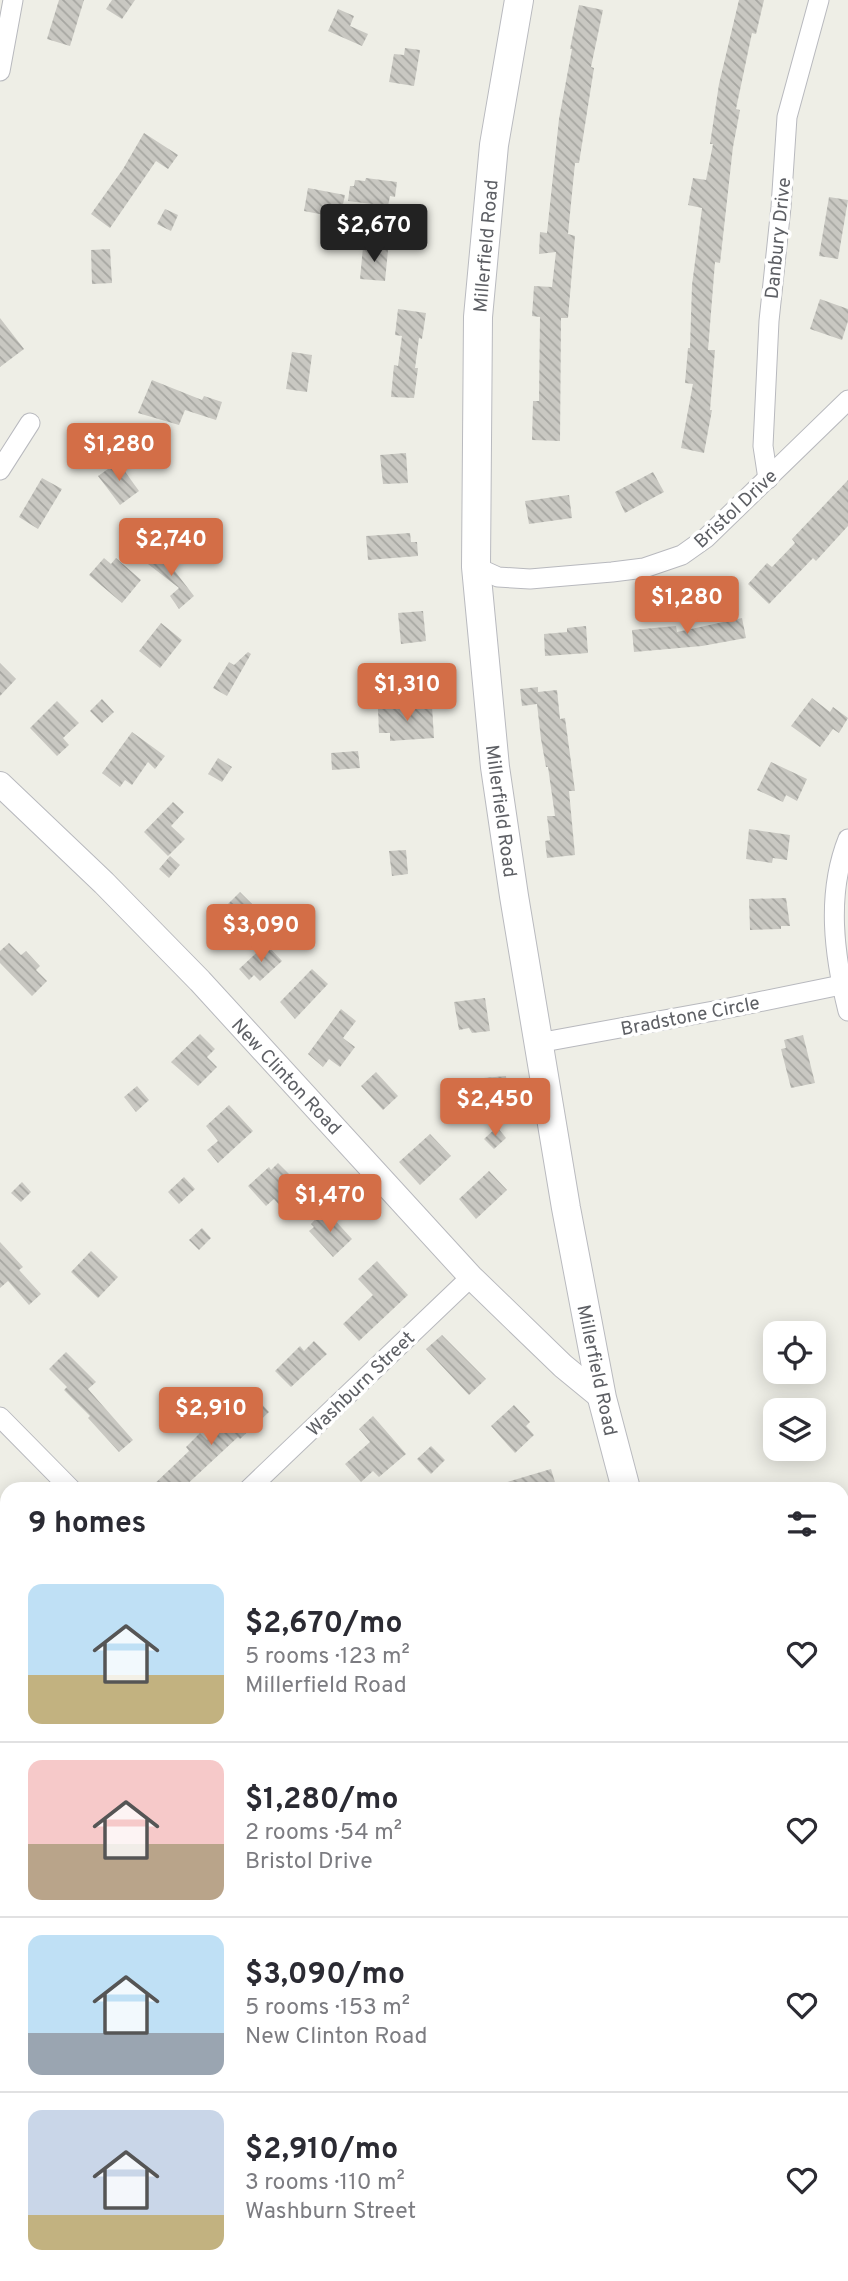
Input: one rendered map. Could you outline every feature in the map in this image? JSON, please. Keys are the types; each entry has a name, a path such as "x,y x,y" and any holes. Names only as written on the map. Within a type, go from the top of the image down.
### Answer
{"main road":[{"name":"Millerfield Road","path":"519,0 494,145 479,309 476,566 495,767 538,1042 602,1398 624,1482"}],"street":[{"path":"0,71 13,0"},
{"name":"Danbury Drive","path":"768,479 763,446 769,321 787,117 819,0"},
{"name":"Bristol Drive","path":"476,566 498,577 530,579 644,568 682,555 706,538 848,400"},
{"path":"0,470 30,423"},
{"name":"New Clinton Road","path":"0,784 104,883 200,981 471,1277 563,1366 602,1398"},
{"path":"848,839 836,890 835,922 836,957 848,1011"},
{"name":"Bradstone Circle","path":"538,1042 841,985"},
{"name":"Washburn Street","path":"256,1482 471,1277"},
{"path":"0,1417 64,1482"}],"building":[{"path":"59,0 84,0 70,46 47,39"},
{"path":"112,0 135,0 122,19 106,9"},
{"path":"739,0 764,0 756,34 752,33 736,109 740,110 733,147 720,263 715,262 708,350 715,350 712,410 704,453 681,448 693,384 685,383 690,348 692,285 702,208 688,205 693,178 706,180 713,144 710,144 719,84"},
{"path":"579,5 603,10 591,67 594,68 579,163 575,163 568,234 575,236 568,318 561,318 560,441 532,440 533,401 539,401 540,317 532,316 534,286 552,287 556,252 539,254 540,232 547,233 559,119"},
{"path":"338,9 354,16 350,26 368,34 362,46 328,31"},
{"path":"405,48 420,50 414,86 389,82 394,54 404,55"},
{"path":"144,133 178,155 168,169 156,161 110,228 91,214 123,169"},
{"path":"366,178 397,182 395,197 390,196 388,206 348,201 350,186 354,186 355,180 365,181"},
{"path":"308,188 345,195 340,218 304,211"},
{"path":"829,197 848,200 838,259 819,256"},
{"path":"165,209 178,215 171,231 157,224"},
{"path":"363,247 388,250 385,281 360,279"},
{"path":"110,249 112,283 92,284 91,250"},
{"path":"820,299 848,309 848,321 842,340 810,329"},
{"path":"398,309 426,313 422,339 419,338 414,398 391,397 394,365 398,366 402,336 395,335"},
{"path":"0,318 24,349 0,367"},
{"path":"292,352 312,355 307,392 286,389"},
{"path":"152,380 202,400 204,396 222,402 216,420 185,410 179,425 138,413"},
{"path":"406,453 408,483 383,484 380,455"},
{"path":"118,462 139,491 120,505 98,476"},
{"path":"653,472 664,492 625,513 615,492"},
{"path":"42,478 62,489 38,529 19,517"},
{"path":"848,480 848,526 816,561 813,558 769,604 748,584 767,563 772,567 795,543 792,539"},
{"path":"569,495 572,518 529,524 525,501"},
{"path":"410,533 411,542 417,542 418,556 368,560 366,536"},
{"path":"158,549 170,558 167,561 194,596 179,609 170,596 179,588 148,564"},
{"path":"104,558 111,564 116,558 141,580 122,603 89,575"},
{"path":"423,611 426,641 401,644 398,613"},
{"path":"742,618 746,638 702,646 634,652 632,630 676,626 677,632"},
{"path":"161,623 182,640 160,668 139,651"},
{"path":"586,626 588,653 545,656 544,634 567,632 567,628"},
{"path":"248,652 251,654 227,696 213,688 229,662 234,665"},
{"path":"0,663 16,679 0,696"},
{"path":"538,687 538,692 557,690 560,719 565,718 575,791 569,791 575,855 547,858 545,841 550,840 547,816 555,816 548,767 537,704 522,706 520,689"},
{"path":"812,698 830,712 833,707 848,718 839,733 833,729 820,747 791,726"},
{"path":"102,699 114,712 102,723 90,711"},
{"path":"57,701 79,723 63,738 69,745 57,756 30,728"},
{"path":"432,706 434,738 390,741 390,733 379,733 378,709"},
{"path":"132,732 165,756 155,769 148,762 132,785 125,780 120,787 102,773"},
{"path":"358,751 360,768 332,770 331,753"},
{"path":"218,758 232,767 222,782 208,774"},
{"path":"771,762 807,779 797,801 786,795 783,802 757,790"},
{"path":"173,802 184,812 171,826 185,839 168,856 144,832"},
{"path":"749,829 790,835 787,860 773,858 772,863 746,859"},
{"path":"406,850 408,874 392,876 389,851"},
{"path":"170,856 180,865 169,878 159,869"},
{"path":"240,892 256,908 225,940 214,929 218,925 213,919"},
{"path":"786,898 790,926 750,930 749,899"},
{"path":"9,943 21,955 26,951 40,966 36,970 47,981 32,996 0,963 0,951"},
{"path":"266,944 282,961 260,981 254,975 249,980 239,969"},
{"path":"312,969 328,984 295,1019 280,1002"},
{"path":"485,998 490,1031 472,1033 469,1028 459,1030 454,1002"},
{"path":"341,1009 356,1021 343,1038 355,1047 340,1067 329,1059 323,1067 308,1054"},
{"path":"200,1034 215,1049 207,1057 217,1067 198,1086 171,1062"},
{"path":"803,1035 815,1083 791,1088 781,1049 786,1048 784,1040"},
{"path":"376,1072 398,1096 383,1110 361,1086"},
{"path":"506,1076 508,1099 474,1103 472,1079"},
{"path":"137,1086 149,1100 136,1112 124,1097"},
{"path":"229,1105 253,1131 218,1163 207,1150 218,1141 206,1126"},
{"path":"497,1127 506,1138 494,1149 484,1139"},
{"path":"430,1134 451,1156 420,1185 399,1162"},
{"path":"278,1163 304,1189 282,1208 274,1199 266,1206 248,1186 269,1167 271,1170"},
{"path":"489,1171 507,1190 476,1219 459,1199"},
{"path":"184,1177 195,1189 179,1204 168,1192"},
{"path":"22,1182 31,1192 21,1202 11,1193"},
{"path":"321,1213 327,1219 331,1216 352,1239 333,1257 309,1231 314,1227 311,1224"},
{"path":"202,1228 211,1238 199,1250 189,1240"},
{"path":"0,1242 23,1267 19,1270 41,1294 29,1305 8,1281 0,1288"},
{"path":"91,1251 118,1277 98,1298 71,1272"},
{"path":"377,1261 408,1295 359,1341 343,1324 373,1295 358,1279"},
{"path":"442,1335 486,1379 469,1395 426,1349"},
{"path":"314,1341 327,1354 291,1387 275,1371 300,1346 304,1351"},
{"path":"66,1352 96,1382 88,1389 133,1440 119,1452 88,1418 90,1416 64,1390 67,1387 49,1369"},
{"path":"254,1396 269,1412 190,1482 156,1482 189,1451 186,1447 200,1433 207,1440"},
{"path":"514,1405 530,1422 526,1426 534,1435 515,1453 491,1426"},
{"path":"373,1416 406,1454 379,1477 373,1471 361,1482 345,1464 370,1442 359,1429"},
{"path":"431,1446 445,1460 431,1474 417,1459"},
{"path":"551,1469 555,1482 507,1482"}]}
